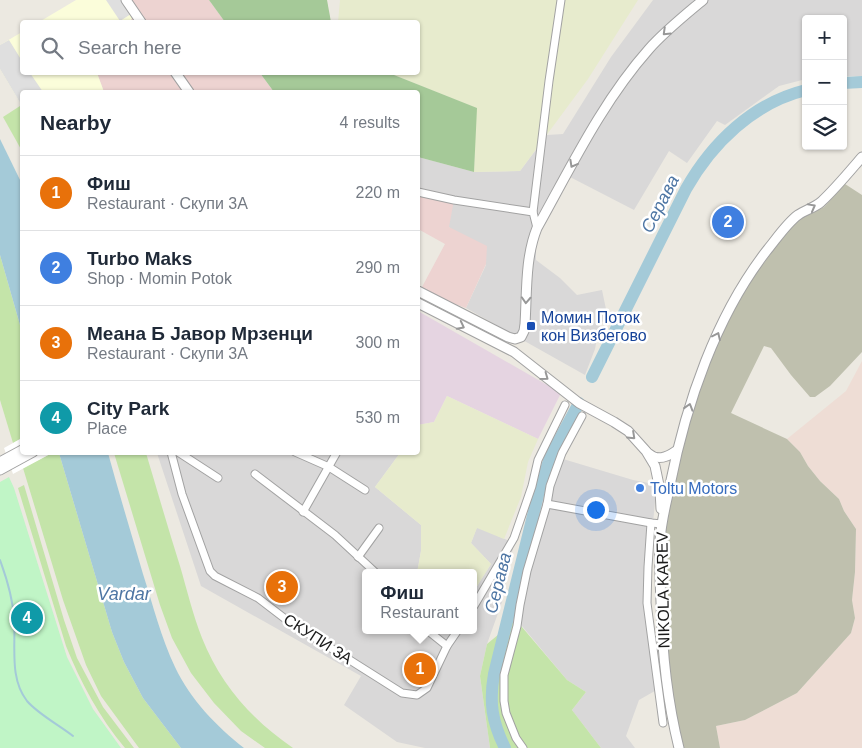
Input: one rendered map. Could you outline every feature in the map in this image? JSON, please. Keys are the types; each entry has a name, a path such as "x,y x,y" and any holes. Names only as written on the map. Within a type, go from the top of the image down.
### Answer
{"street":[{"path":"126,0 140,20"},
{"path":"537,228 533,212 561,0"},
{"path":"420,292 508,337 518,338 524,331 529,260 537,228 608,103 650,48 703,0"},
{"path":"177,75 188,90"},
{"name":"NIKOLA KAREV","path":"679,748 667,685 662,631 659,558 662,524 676,451 698,381 726,319 764,255 793,219 818,204 862,157"},
{"path":"420,192 454,200 533,212"},
{"path":"420,304 514,352 566,393 591,410 620,425 631,434 646,451 657,473 662,524 547,504"},
{"path":"477,601 514,538 532,486 538,460 566,405"},
{"path":"523,748 516,738 506,713 504,675 517,626 527,571 547,504 550,486 556,468 582,416"},
{"path":"646,451 657,458 667,456 676,451"},
{"path":"0,470 6,462 20,452"},
{"path":"6,462 25,455"},
{"name":"СКУПИ 3А","path":"172,455 182,494 210,571 215,576 258,598 288,621 402,694 417,695 428,688 447,646 455,634"},
{"path":"183,455 218,478"},
{"path":"302,455 329,467 366,490"},
{"path":"303,512 335,455"},
{"path":"255,474 335,535 372,569"},
{"path":"651,523 647,603 663,723"},
{"path":"358,557 379,528"},
{"path":"433,634 447,646"}],"shaded area":[{"path":"76,0 122,0 133,16 131,20 42,20"},
{"path":"106,0 121,0 131,14 119,20"},
{"path":"122,0 209,0 224,20 131,20 133,16"},
{"path":"209,0 327,0 331,20 224,20"},
{"path":"340,0 638,0 588,79 520,171 474,172 476,108 394,75 420,75 420,20 338,20"},
{"path":"653,0 862,0 862,76 847,76 847,15 802,15 802,80 779,86 725,125 717,121 687,163 669,151 634,210 570,177 536,243 536,260 560,278 577,295 602,290 607,314 599,328 595,349 585,375 466,308 486,265 420,194 420,158 474,172 520,171 547,135 563,134 611,57"},
{"path":"20,33 20,75 98,75 103,90 20,90 20,103 0,69 0,45"},
{"path":"9,40 20,58 20,75 31,75 42,90 20,90 20,103 0,69 0,45"},
{"path":"98,75 261,75 273,90 103,90"},
{"path":"261,75 394,75 477,108 474,172 420,158 420,90 273,90"},
{"path":"845,184 862,195 862,352 830,386 815,397 810,397 771,348 764,346 731,413 787,439 800,452 820,481 839,499 844,511 856,529 852,600 855,618 851,633 797,693 745,720 716,726 720,748 683,748 673,699 663,596 664,535 679,454 711,353 753,275 794,222 824,207"},
{"path":"420,192 454,200 449,227 487,246 486,264 466,308 449,302 422,287 445,244 420,230"},
{"path":"420,312 561,393 538,439 447,396 434,422 420,425"},
{"path":"862,361 862,748 720,748 716,726 745,720 797,693 851,633 855,618 852,600 856,529 844,511 839,499 820,481 800,452 787,439 846,391"},
{"path":"447,396 538,439 528,462 521,497 504,539 477,528 471,543 491,564 477,586 477,569 418,569 421,551 421,525 375,487 399,455 420,455 420,425 434,422"},
{"path":"158,455 399,455 375,487 421,525 421,551 418,569 362,569 362,634 477,634 477,586 491,564 471,543 477,527 514,543 502,602 487,644 480,676 490,748 425,748 397,742 344,705 361,676 201,586"},
{"path":"553,456 633,480 654,484 656,491 650,555 652,613 660,688 639,700 626,736 635,748 601,748 572,710 586,692 567,680 517,620 507,627 539,502"}],"green space":[{"path":"20,106 20,147 3,117"},
{"path":"0,255 20,325 20,439 13,443 0,400"},
{"path":"48,455 60,455 112,632 124,662 143,698 181,748 139,748 101,696 86,665 63,600 23,468"},
{"path":"115,455 147,455 196,620 209,655 239,700 264,726 293,748 265,748 241,731 214,703 191,673 172,638 160,605"},
{"path":"9,477 67,657 93,709 121,748 0,748 0,482"},
{"path":"24,485 77,658 103,707 134,748 125,748 99,712 84,686 66,646 18,488"},
{"path":"516,620 567,680 586,692 572,710 601,748 490,748 480,676 487,644"}],"water":[{"path":"0,139 20,180 20,325 0,255"},
{"name":"Vardar","path":"60,455 109,455 143,574 175,667 188,690 205,712 244,748 181,748 143,698 124,662 112,632"}],"pier":[{"path":"20,439 20,455 48,455 13,474 4,448"}],"waterway":[{"name":"Серава","path":"847,83 862,82"},
{"name":"Серава","path":"592,377 696,172 721,141 736,127 769,104 802,91"},
{"name":"Серава","path":"505,748 494,721 492,703 494,674 540,487 551,455 579,403"},
{"path":"0,560 12,604 16,672 21,692 37,710 73,736"}],"place":[{"name":"Turbo Maks","path":"728,222"},
{"name":"Момин Поток кон Визбегово","path":"531,326"},
{"name":"Toltu Motors","path":"640,488"},
{"name":"Меана Б Јавор Мрзенци","path":"282,587"},
{"name":"City Park","path":"27,618"},
{"name":"Фиш","path":"420,669"}]}
